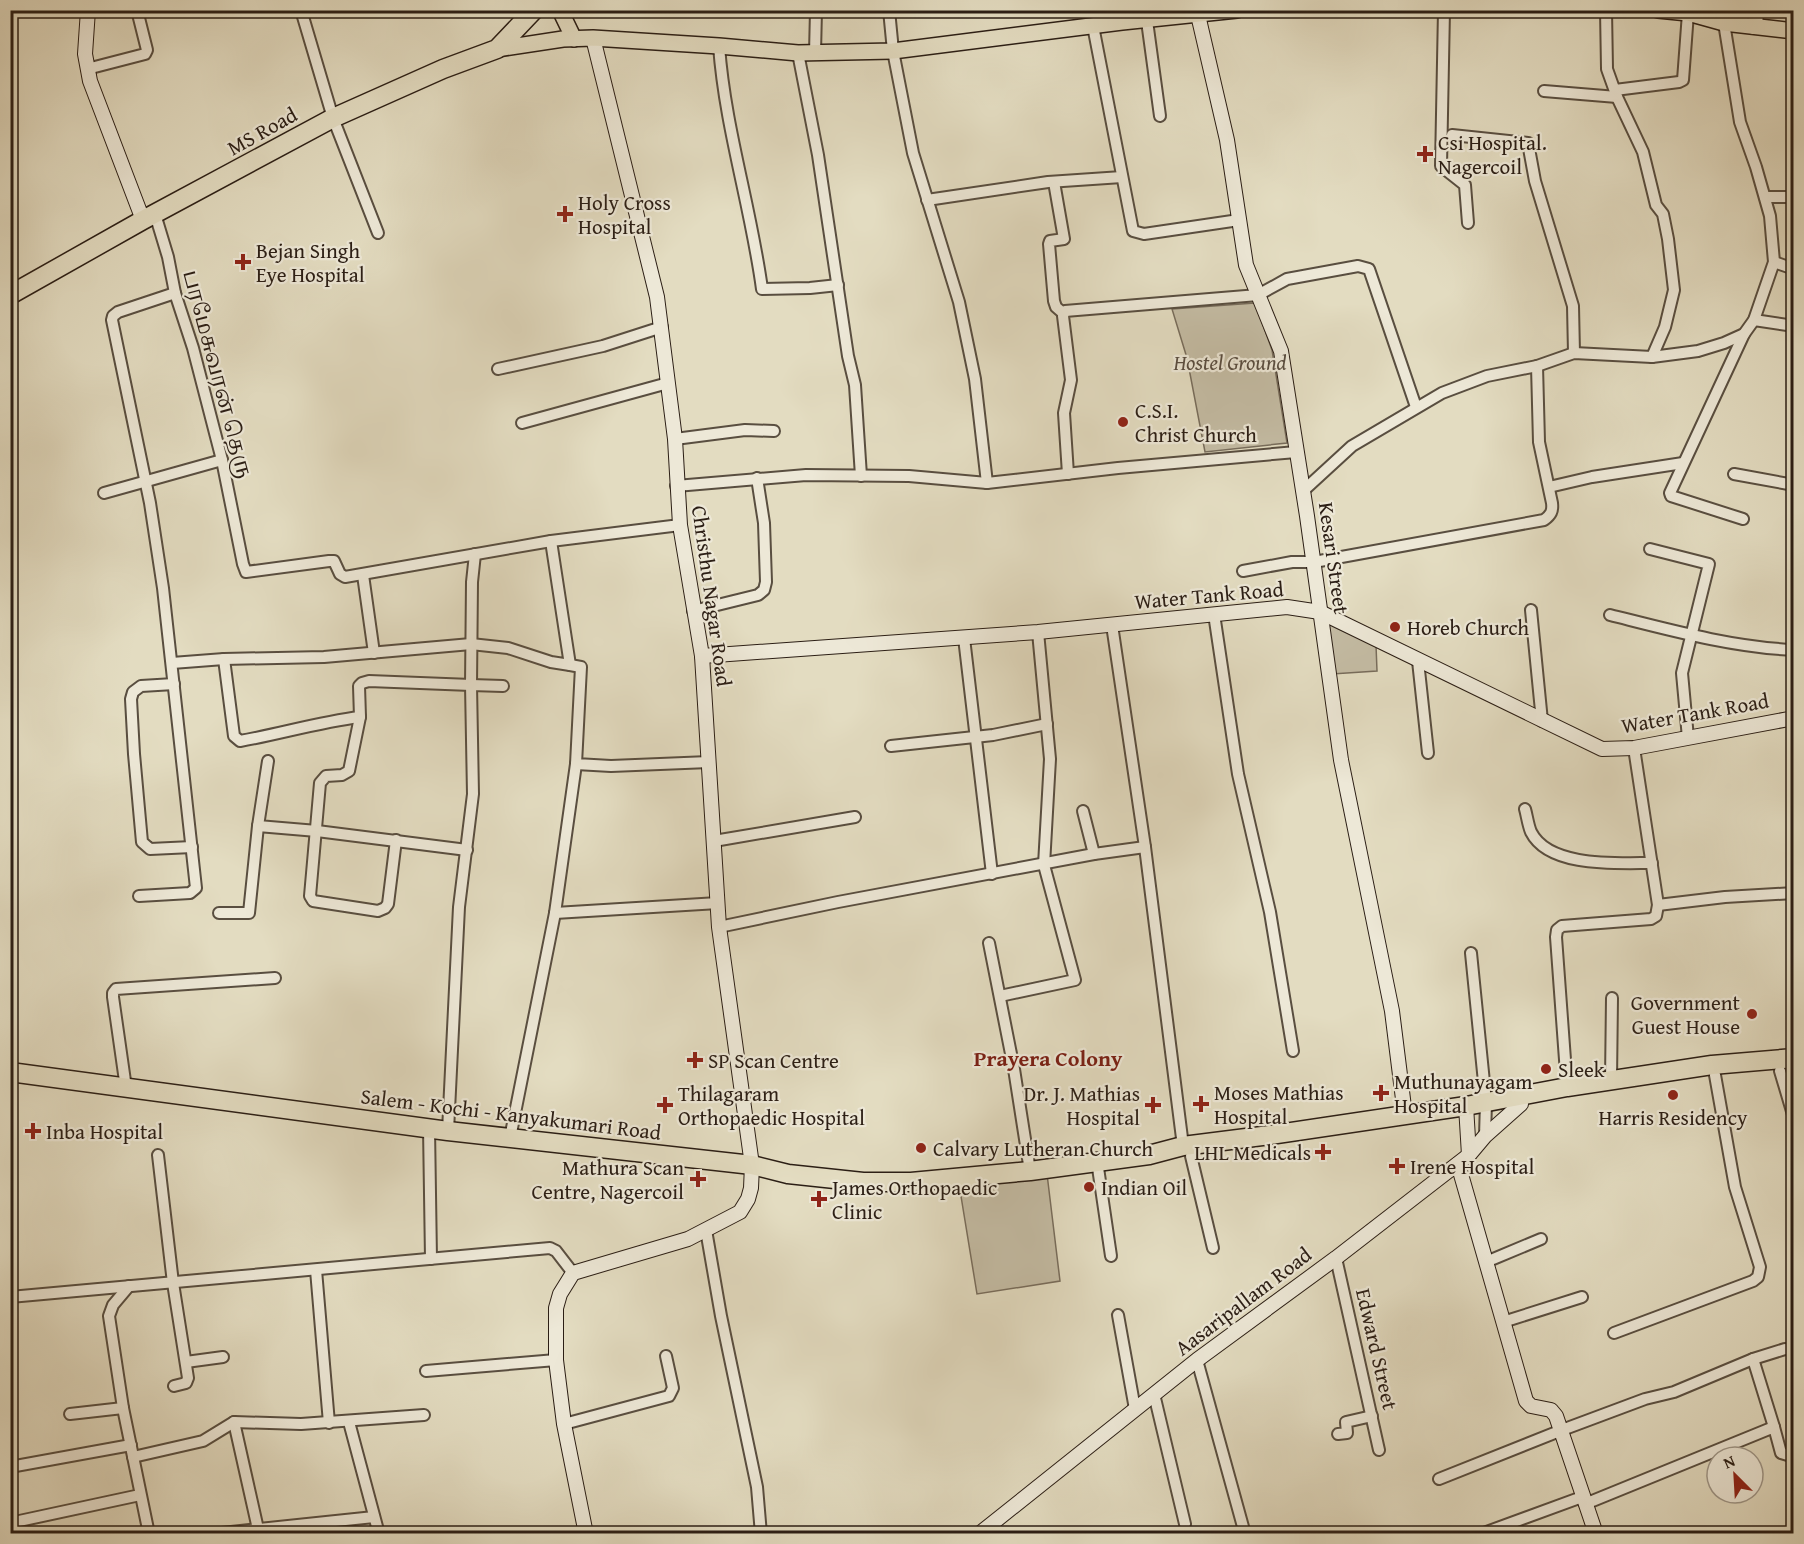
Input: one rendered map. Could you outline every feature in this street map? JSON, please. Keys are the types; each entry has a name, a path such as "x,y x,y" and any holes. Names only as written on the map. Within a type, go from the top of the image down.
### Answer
{"highway":[{"name":"MS Road","path":"10,295 333,118 443,69 497,49 534,10"},
{"name":"Salem - Kochi - Kanyakumari Road","path":"1187,1151 1237,1151 1520,1100 1715,1075 1794,1058"},
{"name":"Salem - Kochi - Kanyakumari Road","path":"1520,1100 1567,1087 1611,1080 1748,1067 1787,1070"},
{"name":"Salem - Kochi - Kanyakumari Road","path":"10,1072 448,1131 752,1166 788,1174 862,1182 911,1182 1030,1171 1187,1151 1405,1115 1466,1110"}],"main road":[{"path":"560,10 574,39"},
{"path":"497,49 593,38 798,53 893,51 1093,27 1121,16 1147,21 1237,10"},
{"path":"1658,10 1688,13 1724,23 1794,31"}],"street":[{"path":"87,10 87,69 106,127 149,217"},
{"path":"87,69 145,54 147,50 137,10"},
{"path":"302,10 333,118 378,233"},
{"path":"815,53 816,10"},
{"path":"889,10 893,51 913,153 959,302 975,379 987,483"},
{"path":"1444,10 1441,166 1465,185 1468,223"},
{"path":"1606,10 1607,69 1643,152 1656,205 1663,214 1668,239 1674,291 1665,327 1652,357"},
{"path":"1754,27 1757,10"},
{"path":"1544,91 1616,94 1683,80 1688,13"},
{"name":"Kesari Street","path":"1198,15 1227,140 1246,266 1281,351 1314,562 1341,760 1392,1011 1405,1115"},
{"path":"1147,21 1160,116"},
{"path":"1724,23 1740,122 1770,216 1774,262 1754,320 1744,334 1670,490 1671,496 1743,519"},
{"path":"1093,27 1131,226 1136,233 1144,234 1239,220"},
{"name":"Christhu Nagar Road","path":"573,1273 688,1239 740,1212 748,1199 751,1188 752,1166 719,927 702,656 680,525 675,439 662,327 657,297 593,38"},
{"path":"719,46 722,84 762,289 838,285"},
{"path":"798,53 818,155 848,356 855,386 861,476"},
{"path":"1452,135 1528,143 1535,181 1573,306 1574,353"},
{"path":"927,200 1054,182 1122,177"},
{"path":"1054,182 1064,237 1062,240 1050,241 1049,244 1054,301 1063,314 1071,380 1064,413 1068,474"},
{"path":"1765,197 1794,197"},
{"name":"பரமேசுவரன் தெரு","path":"149,217 168,257 175,292 193,348 222,460 246,572 334,561 342,576 363,575"},
{"path":"1774,262 1794,269"},
{"path":"1063,314 1066,311 1258,295 1287,279 1358,266 1369,269 1416,407"},
{"path":"139,896 190,893 195,890 164,588 146,482 112,318 118,312 175,292"},
{"path":"1754,320 1794,326"},
{"path":"498,369 603,346 662,327"},
{"path":"1303,491 1352,446 1442,393 1487,376 1537,366 1574,353 1652,357 1698,351 1744,334"},
{"path":"1243,570 1292,562 1314,562 1544,520 1549,517 1553,509 1539,442 1537,366"},
{"path":"522,423 668,383"},
{"path":"675,439 745,430 774,431"},
{"path":"676,486 806,476 909,476 987,483 1296,452"},
{"path":"104,493 222,460"},
{"path":"1549,487 1592,477 1683,463"},
{"path":"1734,474 1794,485"},
{"path":"693,611 758,595 764,590 766,582 764,522 757,478"},
{"path":"374,652 363,575 551,541 680,525"},
{"path":"551,541 570,665"},
{"path":"1650,549 1709,564 1682,673 1688,738"},
{"path":"448,1131 459,907 473,794 471,644 475,554"},
{"name":"Water Tank Road","path":"702,656 1038,632 1287,607 1320,612 1418,662 1602,749 1634,748 1794,718"},
{"path":"1531,610 1542,721"},
{"path":"1214,614 1238,774 1270,912 1293,1051"},
{"path":"1610,615 1691,635 1758,648 1794,650"},
{"path":"1112,625 1187,1151 1213,1248"},
{"path":"1000,996 1076,980 1044,865 1050,759 1038,632"},
{"path":"964,638 992,874"},
{"path":"172,663 224,659 324,657 471,644 508,648 550,662 581,667 576,764 555,913 510,1138"},
{"path":"224,659 234,735 240,741 331,720 360,717"},
{"path":"1418,662 1428,753"},
{"path":"396,840 388,904 385,908 378,911 313,901 310,896 320,783 326,776 342,775 349,771 360,717 359,687 365,682 503,686"},
{"path":"174,684 141,686 133,692 131,699 142,842 150,849 192,847"},
{"path":"891,746 975,737 1047,724"},
{"path":"1567,1087 1557,930 1562,926 1651,919 1656,916 1658,905 1634,748"},
{"path":"219,913 249,913 258,826 268,761"},
{"path":"576,764 611,766 709,762"},
{"path":"1525,809 1532,832 1551,852 1560,856 1594,862 1652,863"},
{"path":"1083,810 1094,854"},
{"path":"714,841 855,817"},
{"path":"258,826 396,840 467,850"},
{"path":"719,927 838,902 1094,854 1145,847"},
{"path":"1658,905 1725,897 1794,893"},
{"path":"555,913 718,903"},
{"path":"989,943 1030,1171"},
{"path":"1471,953 1486,1106 1485,1136"},
{"path":"126,1088 113,997 116,989 275,978"},
{"path":"1611,1080 1612,998"},
{"path":"1787,1070 1794,1118"},
{"path":"1614,1333 1758,1277 1760,1267 1736,1186 1715,1075"},
{"name":"Aasaripallam Road","path":"979,1533 1197,1360 1336,1258 1463,1160 1520,1100"},
{"path":"1466,1110 1463,1160 1486,1262 1526,1401 1531,1406 1551,1410 1556,1416 1596,1533"},
{"path":"429,1128 431,1259"},
{"path":"158,1155 172,1283 188,1381 174,1386"},
{"path":"1097,1161 1111,1256"},
{"path":"706,1230 721,1316 757,1487 761,1533"},
{"path":"1486,1262 1540,1239"},
{"path":"10,1297 550,1248 556,1251 573,1273 560,1294 556,1308 556,1360 564,1424 586,1533"},
{"name":"Edward Street","path":"1336,1258 1378,1450"},
{"path":"316,1270 329,1423"},
{"path":"129,1286 109,1313 123,1408 149,1533"},
{"path":"1503,1322 1582,1298"},
{"path":"1118,1315 1135,1409"},
{"path":"1438,1479 1562,1430 1645,1399 1674,1392 1785,1348"},
{"path":"564,1424 669,1396 673,1388 666,1356"},
{"path":"186,1362 224,1357"},
{"path":"1753,1359 1781,1453 1794,1455"},
{"path":"426,1371 556,1360"},
{"path":"1197,1360 1245,1533"},
{"path":"1154,1394 1185,1524"},
{"path":"70,1414 123,1408"},
{"path":"10,1467 203,1441 234,1422 301,1425 424,1415"},
{"path":"1338,1434 1347,1433 1346,1422 1372,1416"},
{"path":"234,1422 258,1529"},
{"path":"349,1422 379,1533"},
{"path":"1481,1533 1584,1501 1774,1427"},
{"path":"10,1523 140,1495"},
{"path":"212,1533 374,1517"}],"green space":[{"name":"Hostel Ground","path":"1255,303 1272,350 1287,443 1205,452 1187,358 1172,309"},
{"path":"1322,615 1376,645 1377,671 1332,674"},
{"path":"1047,1174 1060,1281 977,1294 959,1184"}],"place":[{"name":"Csi Hospital. Nagercoil","path":"1425,154"},
{"name":"Holy Cross Hospital","path":"565,214"},
{"name":"Bejan Singh Eye Hospital","path":"243,262"},
{"name":"C.S.I. Christ Church","path":"1123,422"},
{"name":"Horeb Church","path":"1395,627"},
{"name":"Government Guest House","path":"1752,1014"},
{"name":"SP Scan Centre","path":"695,1060"},
{"name":"Sleek","path":"1546,1069"},
{"name":"Muthunayagam Hospital","path":"1381,1093"},
{"name":"Harris Residency","path":"1673,1095"},
{"name":"Moses Mathias Hospital","path":"1201,1104"},
{"name":"Thilagaram Orthopaedic Hospital","path":"665,1105"},
{"name":"Dr. J. Mathias Hospital","path":"1153,1105"},
{"name":"Inba Hospital","path":"33,1131"},
{"name":"Calvary Lutheran Church","path":"921,1148"},
{"name":"LHL Medicals","path":"1323,1152"},
{"name":"Irene Hospital","path":"1397,1166"},
{"name":"Mathura Scan Centre, Nagercoil","path":"698,1179"},
{"name":"Indian Oil","path":"1089,1187"},
{"name":"James Orthopaedic Clinic","path":"819,1199"}],"district":[{"name":"Prayera Colony","path":"1048,1058"}]}
